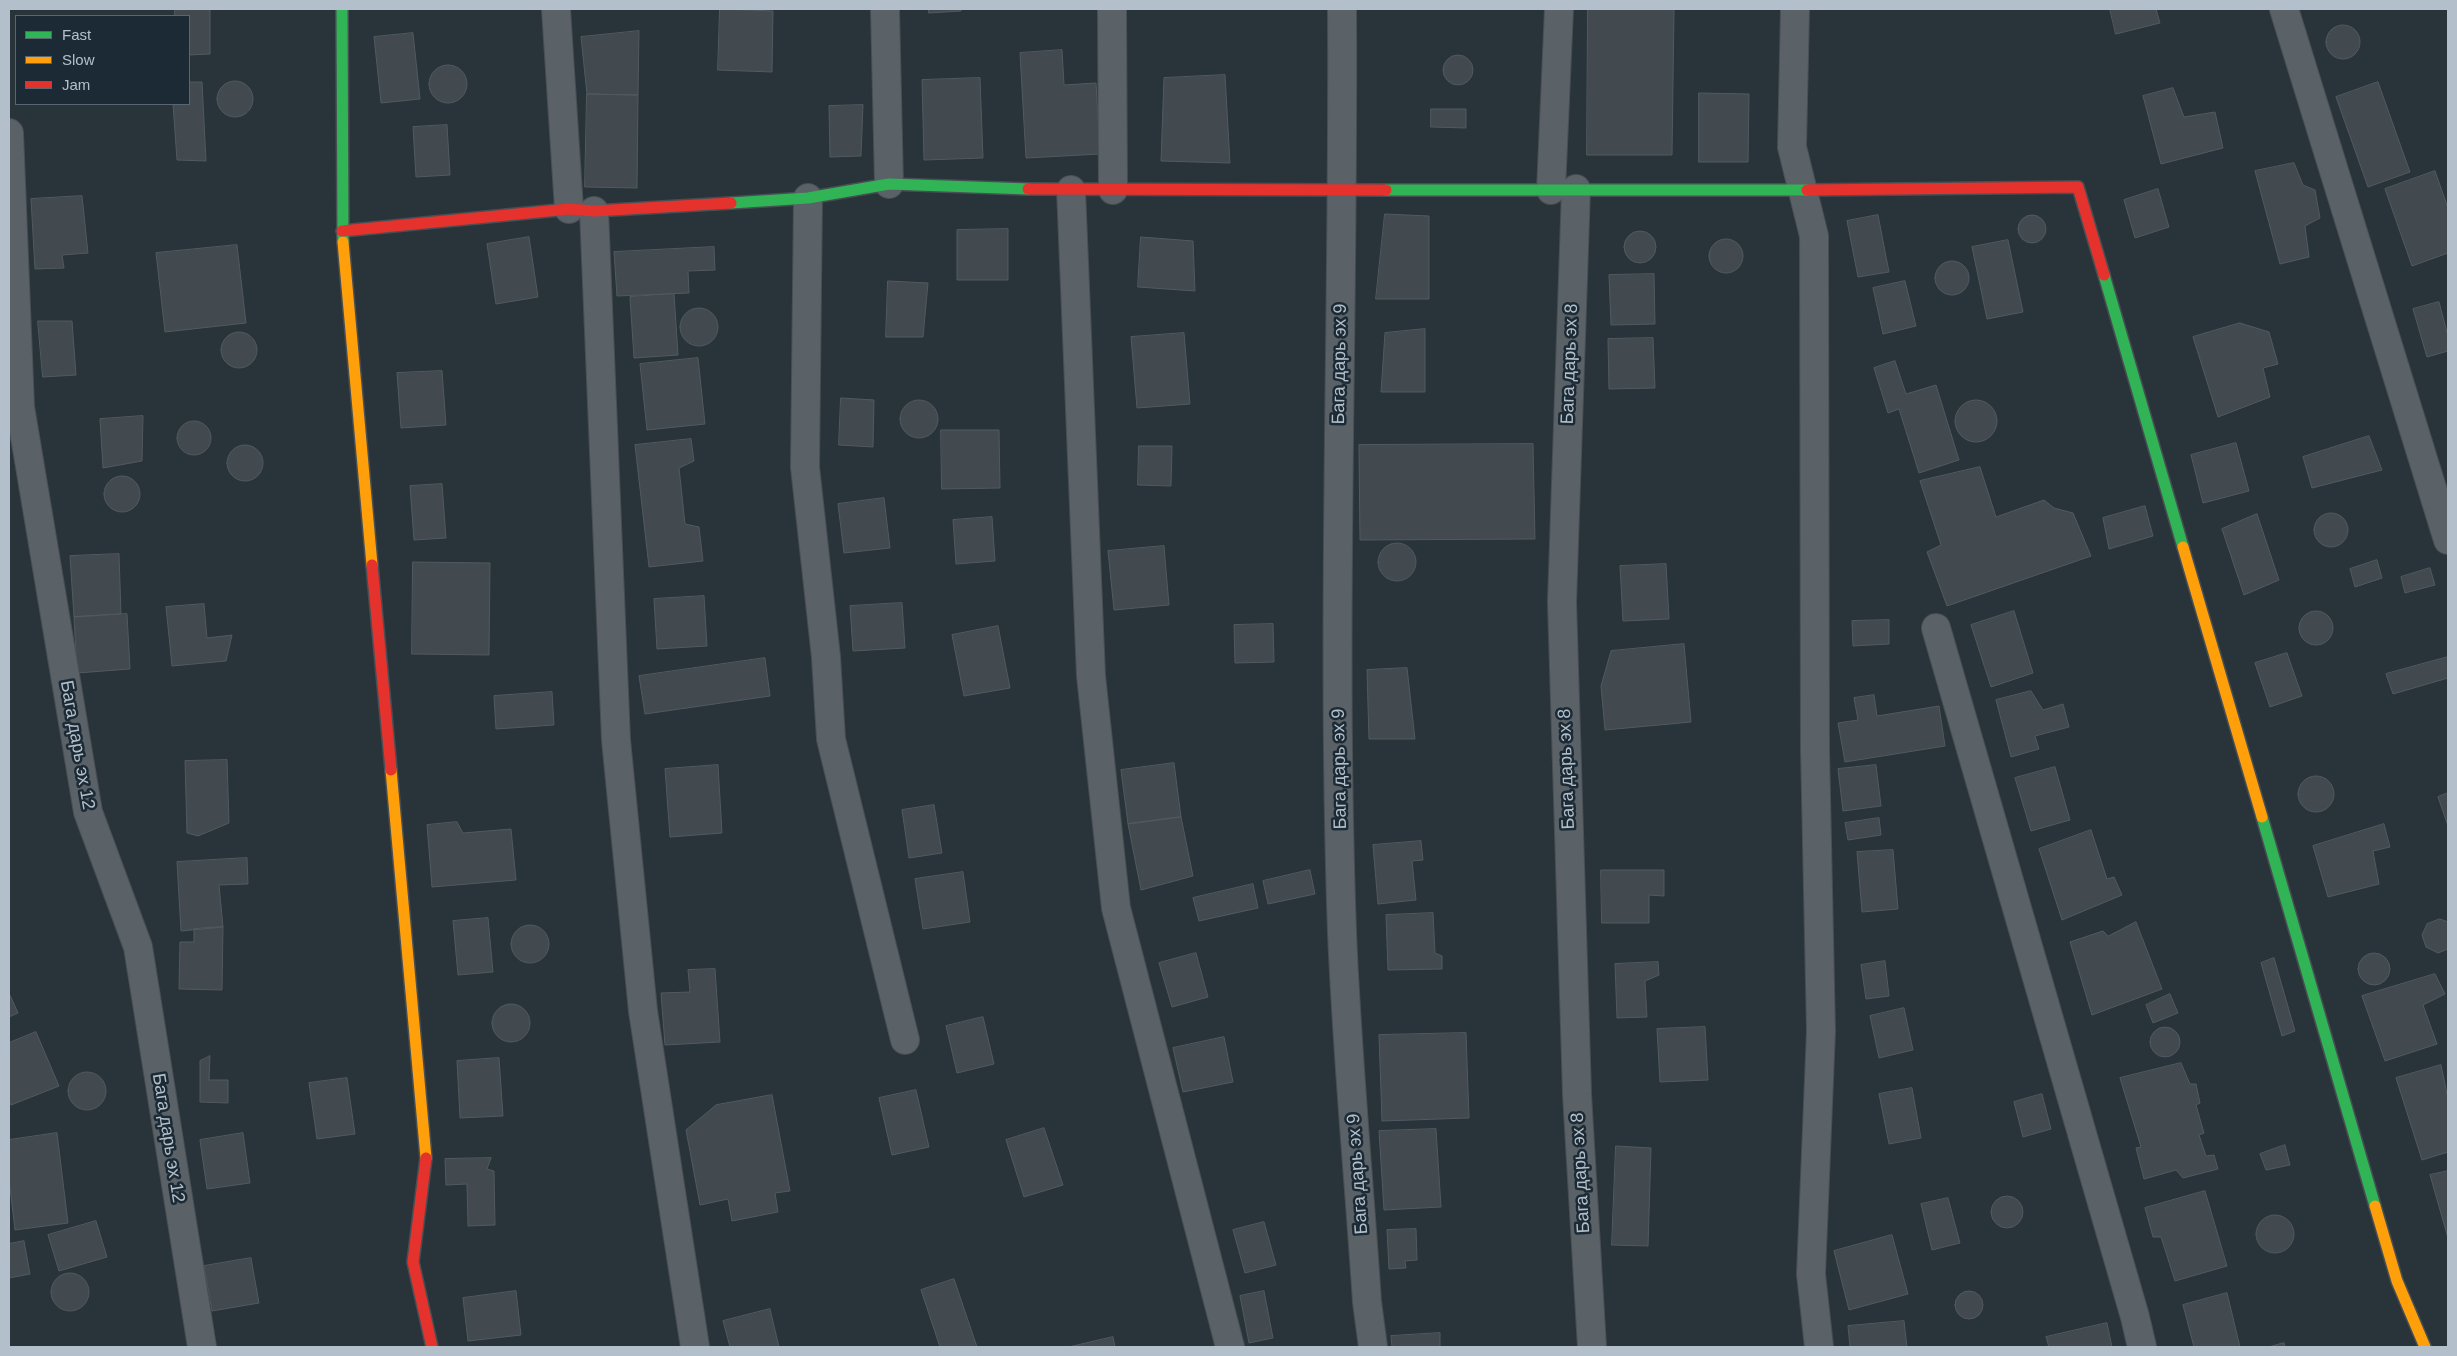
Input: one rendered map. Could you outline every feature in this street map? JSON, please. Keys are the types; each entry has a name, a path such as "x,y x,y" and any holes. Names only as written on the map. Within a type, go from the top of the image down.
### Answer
{"street":[{"path":"342,9 342,230 427,1165 413,1262 432,1347"},
{"path":"556,9 581,210 616,740 643,1011 695,1347"},
{"path":"884,9 889,184"},
{"path":"1112,9 1112,190"},
{"name":"Бага дарь эх 9","path":"1342,9 1343,190 1337,538 1342,934 1367,1302 1374,1347"},
{"name":"Бага дарь эх 8","path":"1559,9 1564,190 1562,602 1577,1094 1592,1347"},
{"path":"1795,9 1792,146 1814,236 1815,749 1822,1031 1811,1274 1819,1347"},
{"path":"2284,9 2448,540"},
{"name":"Бага дарь эх 12","path":"9,133 14,407 88,812 138,947 202,1347"},
{"path":"342,230 581,210 808,198 889,184 1071,190 1804,190 2078,187 2394,1272 2425,1347"},
{"path":"1071,190 1091,676 1116,908 1230,1347"},
{"path":"808,198 804,467 826,657 831,739 906,1040"},
{"path":"1936,628 2133,1307 2142,1347"}],"building":[{"path":"175,9 210,9 210,54 190,55 190,15 175,15"},
{"path":"720,9 773,11 772,72 718,70"},
{"path":"929,9 961,9 961,11 929,13"},
{"path":"1588,9 1674,9 1672,155 1587,155"},
{"path":"2110,9 2156,9 2160,23 2116,34"},
{"path":"2343,25 2355,30 2360,42 2355,54 2343,59 2331,54 2326,42 2331,30"},
{"path":"639,31 638,95 587,94 581,37"},
{"path":"413,33 420,99 381,103 374,37"},
{"path":"1062,50 1064,85 1096,83 1100,154 1026,158 1020,53"},
{"path":"1458,55 1469,59 1473,70 1469,81 1458,85 1447,81 1443,70 1447,59"},
{"path":"448,65 455,66 461,71 466,77 466,91 461,97 455,102 448,103 441,102 435,97 430,91 429,84 430,77 435,71 441,66"},
{"path":"1225,75 1230,163 1161,161 1164,78"},
{"path":"980,78 983,158 924,160 922,80"},
{"path":"235,81 247,87 253,99 247,111 235,117 223,111 217,99 223,87"},
{"path":"190,82 202,82 206,161 177,160 173,105 190,105"},
{"path":"2378,82 2410,172 2368,187 2336,97"},
{"path":"2173,88 2184,117 2215,112 2223,148 2161,164 2143,96"},
{"path":"1699,93 1749,94 1748,162 1699,162"},
{"path":"587,94 638,95 637,188 585,187"},
{"path":"863,105 861,156 830,157 829,106"},
{"path":"1431,109 1466,109 1466,128 1431,127"},
{"path":"447,125 450,175 416,177 413,127"},
{"path":"2294,163 2303,185 2315,190 2320,218 2305,226 2309,257 2280,264 2255,171"},
{"path":"2435,171 2448,208 2448,253 2412,266 2385,189"},
{"path":"2158,189 2169,227 2135,238 2124,200"},
{"path":"82,196 88,253 62,255 64,268 35,269 31,199"},
{"path":"1385,214 1429,216 1429,299 1376,299"},
{"path":"1878,215 1889,272 1858,277 1847,221"},
{"path":"2032,215 2042,219 2046,229 2042,239 2032,243 2022,239 2018,229 2022,219"},
{"path":"1008,229 1008,280 957,280 957,230"},
{"path":"1640,231 1651,236 1656,247 1651,258 1640,263 1629,258 1624,247 1629,236"},
{"path":"529,237 538,297 496,304 487,244"},
{"path":"1141,237 1193,241 1195,291 1138,287"},
{"path":"1726,239 1738,244 1743,256 1738,268 1726,273 1714,268 1709,256 1714,244"},
{"path":"2008,240 2023,312 1987,319 1972,247"},
{"path":"237,245 246,323 165,332 156,253"},
{"path":"714,247 715,270 688,271 689,293 617,296 614,252"},
{"path":"1952,261 1964,266 1969,278 1964,290 1952,295 1940,290 1935,278 1940,266"},
{"path":"1654,274 1655,324 1611,325 1609,275"},
{"path":"888,281 928,283 923,337 886,337"},
{"path":"1905,281 1916,326 1883,334 1873,288"},
{"path":"674,294 678,355 634,358 630,297"},
{"path":"2439,302 2448,336 2448,351 2427,357 2413,309"},
{"path":"699,308 706,309 712,314 717,320 717,334 712,340 706,345 699,346 692,345 686,340 681,334 680,327 681,320 686,314 692,309"},
{"path":"38,321 72,321 76,375 43,377"},
{"path":"2240,323 2269,332 2278,364 2263,368 2270,397 2218,417 2193,337"},
{"path":"1425,329 1425,392 1381,392 1385,333"},
{"path":"239,332 251,338 257,350 251,362 239,368 227,362 221,350 227,338"},
{"path":"1184,333 1190,404 1137,408 1131,337"},
{"path":"1653,338 1655,388 1609,389 1608,339"},
{"path":"698,358 705,424 647,430 640,364"},
{"path":"1895,361 1906,394 1936,385 1959,460 1919,473 1899,409 1888,413 1874,368"},
{"path":"442,371 446,425 401,428 397,373"},
{"path":"841,398 874,400 873,447 839,445"},
{"path":"919,400 932,406 938,419 932,432 919,438 906,432 900,419 906,406"},
{"path":"1980,400 1988,403 1994,409 1997,421 1994,433 1988,439 1972,442 1964,439 1958,433 1955,417 1958,409 1964,403"},
{"path":"143,416 142,461 103,468 100,419"},
{"path":"194,421 201,422 206,426 210,431 210,445 206,450 201,454 194,455 187,454 182,450 178,445 177,438 178,431 182,426 187,422"},
{"path":"941,430 999,430 1000,488 942,489"},
{"path":"2369,436 2382,470 2312,488 2303,457"},
{"path":"691,439 694,461 679,468 685,524 699,527 703,561 649,567 635,445"},
{"path":"2236,443 2249,491 2203,503 2191,455"},
{"path":"1533,444 1535,539 1360,540 1359,445"},
{"path":"245,445 257,451 263,463 257,475 245,481 233,475 227,463 233,451"},
{"path":"1139,446 1172,446 1171,486 1138,485"},
{"path":"1980,467 1996,517 2044,500 2054,508 2073,513 2091,556 1947,606 1927,552 1941,545 1920,481"},
{"path":"122,476 134,482 140,494 134,506 122,512 110,506 104,494 110,482"},
{"path":"442,484 446,538 414,540 410,486"},
{"path":"884,498 890,548 844,553 838,504"},
{"path":"2145,506 2153,536 2109,549 2103,518"},
{"path":"2331,513 2338,514 2343,518 2347,523 2347,537 2343,542 2338,546 2331,547 2324,546 2319,542 2315,537 2314,530 2315,523 2319,518 2324,514"},
{"path":"2257,514 2279,580 2244,595 2222,529"},
{"path":"992,517 995,561 956,564 953,520"},
{"path":"1397,543 1404,544 1410,549 1415,555 1415,569 1410,575 1404,580 1397,581 1390,580 1384,575 1379,569 1378,562 1379,555 1384,549 1390,544"},
{"path":"1164,546 1169,605 1114,610 1108,551"},
{"path":"119,554 121,614 74,617 70,556"},
{"path":"2377,560 2382,578 2355,587 2350,569"},
{"path":"413,562 490,563 489,655 412,654"},
{"path":"1666,564 1669,619 1623,621 1620,566"},
{"path":"2430,568 2435,585 2405,593 2401,577"},
{"path":"704,596 707,646 657,649 654,599"},
{"path":"902,603 905,648 853,651 850,606"},
{"path":"204,604 207,638 232,635 226,661 172,666 166,607"},
{"path":"2014,611 2033,673 1991,687 1971,625"},
{"path":"2316,611 2323,612 2328,616 2332,621 2332,635 2328,640 2323,644 2316,645 2309,644 2304,640 2300,635 2299,628 2300,621 2304,616 2309,612"},
{"path":"127,614 130,669 77,673 74,617"},
{"path":"1889,620 1889,644 1853,646 1852,621"},
{"path":"1273,624 1274,662 1235,663 1234,625"},
{"path":"998,626 1010,688 964,696 952,635"},
{"path":"1684,644 1691,722 1605,730 1601,686 1611,651"},
{"path":"2287,653 2302,696 2270,707 2255,663"},
{"path":"2448,657 2448,678 2393,694 2386,674"},
{"path":"765,658 770,696 645,714 639,676"},
{"path":"1407,668 1415,739 1369,739 1367,670"},
{"path":"2031,691 2043,710 2063,704 2069,727 2035,736 2039,749 2011,757 1996,700"},
{"path":"552,692 554,725 496,729 494,696"},
{"path":"1874,695 1877,716 1939,706 1945,746 1845,762 1838,723 1858,720 1854,698"},
{"path":"227,760 229,823 198,836 187,833 185,761"},
{"path":"1174,763 1181,817 1128,824 1121,770"},
{"path":"718,765 722,833 670,837 665,769"},
{"path":"1876,765 1881,806 1843,811 1838,769"},
{"path":"2055,767 2070,820 2031,831 2015,778"},
{"path":"2316,776 2323,777 2329,781 2333,787 2333,801 2329,807 2323,811 2316,812 2309,811 2303,807 2299,801 2298,794 2299,787 2303,781 2309,777"},
{"path":"2448,793 2448,826 2438,797"},
{"path":"934,805 942,853 909,858 902,810"},
{"path":"1181,817 1193,876 1141,890 1128,824"},
{"path":"1879,818 1881,835 1848,840 1845,823"},
{"path":"457,822 463,833 511,829 516,880 432,887 427,825"},
{"path":"2384,824 2390,847 2373,851 2379,884 2328,897 2313,846"},
{"path":"2091,830 2107,879 2114,877 2122,895 2062,920 2039,849"},
{"path":"1421,841 1423,860 1412,861 1416,900 1378,904 1373,845"},
{"path":"1893,850 1898,909 1862,912 1857,852"},
{"path":"247,858 248,884 219,885 223,927 181,931 177,862"},
{"path":"1310,870 1315,894 1268,904 1263,881"},
{"path":"1601,870 1664,870 1664,896 1649,895 1649,923 1602,923"},
{"path":"963,872 970,922 923,929 915,879"},
{"path":"1253,884 1258,908 1199,921 1193,898"},
{"path":"1433,913 1435,953 1442,956 1442,969 1388,970 1386,915"},
{"path":"488,918 493,972 458,975 453,921"},
{"path":"2440,919 2448,922 2448,949 2438,953 2426,947 2422,935 2427,924"},
{"path":"2136,922 2162,989 2092,1015 2070,942 2103,931 2108,936"},
{"path":"530,925 537,926 543,931 548,937 548,951 543,957 537,962 530,963 523,962 517,957 512,951 511,944 512,937 517,931 523,926"},
{"path":"223,927 222,990 179,989 180,942 194,942 194,929"},
{"path":"1196,953 1208,997 1172,1007 1159,963"},
{"path":"2374,953 2386,957 2390,969 2386,981 2374,985 2362,981 2358,969 2362,957"},
{"path":"2274,958 2295,1031 2282,1036 2261,963"},
{"path":"1885,961 1889,996 1866,999 1861,965"},
{"path":"1658,962 1659,975 1645,981 1647,1017 1617,1018 1615,964"},
{"path":"715,969 720,1042 665,1045 661,993 690,992 688,970"},
{"path":"2435,974 2445,994 2423,1005 2437,1044 2385,1061 2362,996"},
{"path":"9,993 18,1013 9,1017"},
{"path":"2170,994 2178,1013 2153,1023 2146,1005"},
{"path":"511,1004 518,1005 524,1010 529,1016 529,1030 524,1036 518,1041 511,1042 504,1041 498,1036 493,1030 492,1023 493,1016 498,1010 504,1005"},
{"path":"1904,1008 1913,1050 1879,1058 1870,1016"},
{"path":"983,1017 994,1064 957,1073 946,1026"},
{"path":"1705,1027 1708,1080 1660,1082 1657,1029"},
{"path":"2165,1027 2176,1031 2180,1042 2176,1053 2165,1057 2154,1053 2150,1042 2154,1031"},
{"path":"36,1032 59,1086 11,1105 9,1101 9,1043"},
{"path":"1466,1033 1469,1118 1382,1121 1379,1035"},
{"path":"1224,1037 1233,1082 1183,1092 1173,1048"},
{"path":"210,1056 209,1080 228,1080 228,1103 200,1102 200,1061"},
{"path":"499,1058 503,1116 460,1118 457,1061"},
{"path":"2181,1063 2190,1084 2196,1084 2200,1103 2196,1105 2204,1133 2199,1135 2206,1156 2214,1155 2218,1169 2183,1178 2176,1170 2144,1179 2136,1148 2141,1147 2120,1078"},
{"path":"2441,1065 2448,1099 2448,1152 2422,1160 2396,1078"},
{"path":"87,1072 94,1073 100,1078 105,1084 105,1098 100,1104 94,1109 87,1110 80,1109 74,1104 69,1098 68,1091 69,1084 74,1078 80,1073"},
{"path":"347,1078 355,1134 317,1139 309,1083"},
{"path":"1912,1088 1921,1138 1889,1144 1879,1094"},
{"path":"916,1090 929,1147 892,1155 879,1098"},
{"path":"2042,1094 2051,1129 2023,1137 2014,1102"},
{"path":"772,1095 790,1191 775,1193 778,1212 732,1221 728,1199 700,1205 686,1130 716,1105"},
{"path":"1044,1128 1063,1185 1024,1197 1006,1140"},
{"path":"1436,1129 1441,1207 1384,1210 1379,1131"},
{"path":"57,1133 68,1223 15,1230 9,1179 9,1140"},
{"path":"243,1133 250,1183 207,1189 200,1140"},
{"path":"2285,1145 2290,1165 2266,1170 2260,1154"},
{"path":"1616,1146 1651,1148 1648,1246 1612,1245"},
{"path":"491,1158 487,1169 494,1171 495,1225 468,1226 467,1184 446,1185 445,1159"},
{"path":"2448,1171 2448,1238 2430,1175"},
{"path":"2205,1191 2227,1266 2175,1281 2161,1237 2153,1237 2145,1208"},
{"path":"2007,1196 2019,1200 2023,1212 2019,1224 2007,1228 1995,1224 1991,1212 1995,1200"},
{"path":"1948,1198 1960,1243 1932,1250 1921,1204"},
{"path":"2275,1215 2289,1220 2294,1234 2289,1248 2275,1253 2261,1248 2256,1234 2261,1220"},
{"path":"96,1221 107,1257 59,1271 48,1235"},
{"path":"1264,1222 1276,1265 1245,1273 1233,1230"},
{"path":"1416,1229 1417,1260 1405,1261 1406,1268 1389,1269 1387,1230"},
{"path":"1892,1235 1908,1294 1849,1310 1834,1251"},
{"path":"24,1241 30,1274 9,1278 9,1244"},
{"path":"251,1258 259,1303 212,1311 204,1266"},
{"path":"70,1273 77,1274 83,1279 88,1285 88,1299 83,1305 77,1310 70,1311 63,1310 57,1305 52,1299 51,1292 52,1285 57,1279 63,1274"},
{"path":"954,1279 977,1347 940,1347 921,1290"},
{"path":"516,1291 521,1335 468,1341 463,1298"},
{"path":"1264,1291 1273,1338 1249,1343 1240,1296"},
{"path":"1969,1291 1979,1295 1983,1305 1979,1315 1969,1319 1959,1315 1955,1305 1959,1295"},
{"path":"2227,1293 2240,1347 2194,1347 2183,1305"},
{"path":"770,1309 779,1347 730,1347 723,1321"},
{"path":"1904,1321 1907,1347 1850,1347 1848,1326"},
{"path":"2107,1323 2112,1347 2049,1347 2046,1337"},
{"path":"1440,1333 1440,1347 1392,1347 1391,1336"},
{"path":"1113,1337 1115,1347 1069,1347"},
{"path":"2284,1343 2285,1347 2269,1347"}],"traffic: fast":[{"path":"342,9 343,242"},
{"path":"731,203 808,198 889,184 1028,189"},
{"path":"1386,190 1807,190"},
{"path":"2104,275 2183,547"},
{"path":"2262,817 2375,1206"}],"traffic: slow":[{"path":"343,242 372,565"},
{"path":"2183,547 2262,817"},
{"path":"391,770 426,1158"},
{"path":"2375,1206 2397,1281 2425,1347"}],"traffic: jam":[{"path":"1807,190 2078,187 2104,275"},
{"path":"1028,189 1386,190"},
{"path":"342,231 569,209 594,211 731,203"},
{"path":"372,565 391,770"},
{"path":"426,1158 413,1262 432,1347"}]}
